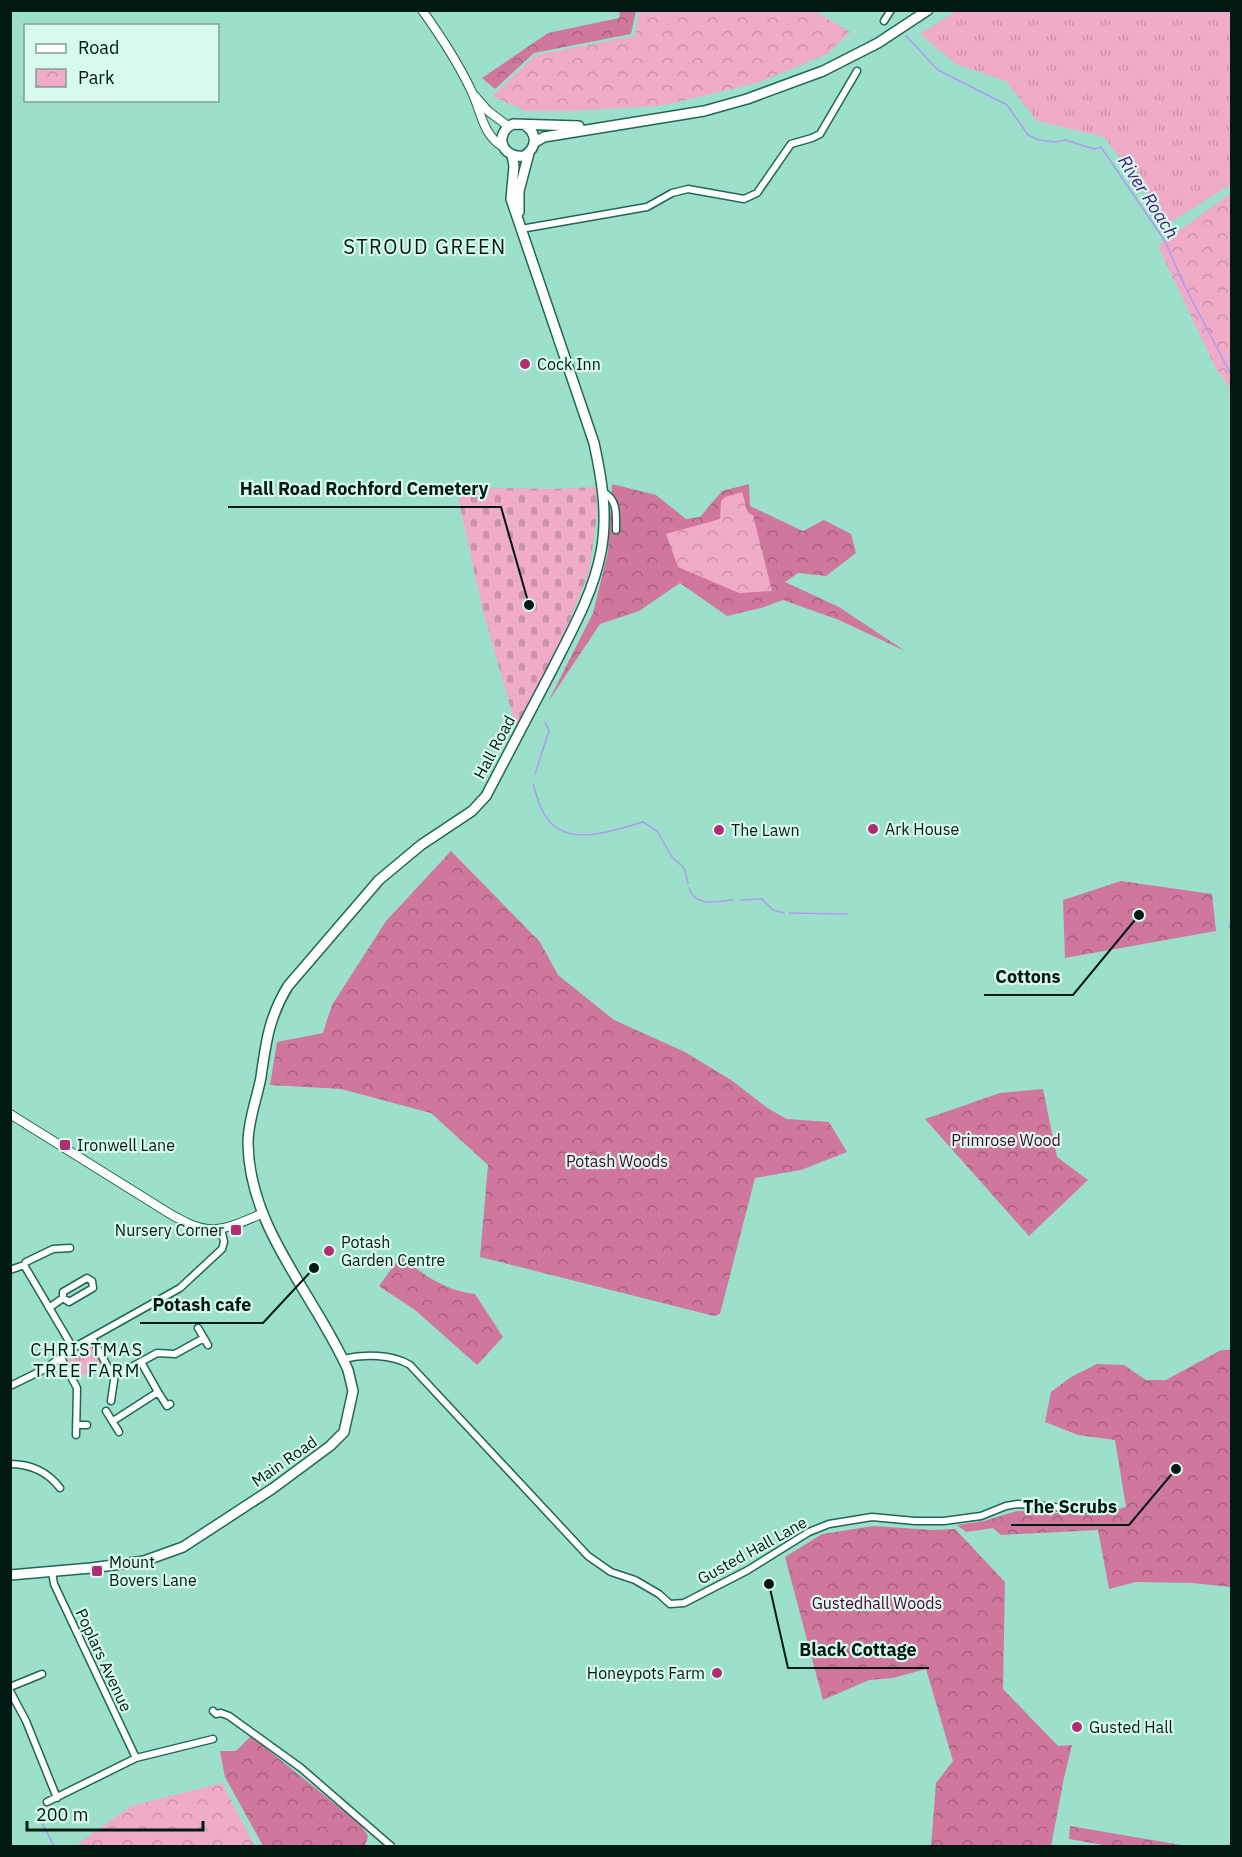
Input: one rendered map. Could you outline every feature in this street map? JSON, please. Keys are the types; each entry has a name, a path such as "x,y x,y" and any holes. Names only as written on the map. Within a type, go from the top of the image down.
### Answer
{"main road":[{"path":"535,141 544,137 704,111 781,88 822,71 878,43 928,10"},
{"path":"525,125 534,134 535,141 529,153 524,156 512,155 502,146 502,135 508,126 519,123 525,125 618,125"},
{"name":"Hall Road","path":"521,230 518,207 519,191 529,153"},
{"name":"Hall Road","path":"261,1214 249,1162 248,1128 261,1077 270,1021 278,1002 309,960 378,880 421,845 472,812 486,796 562,650 593,584 601,551 604,517 603,492 594,443 511,199 514,166 512,155"},
{"name":"Main Road","path":"10,1575 144,1561 183,1546 272,1489 330,1446 344,1432 353,1391 344,1359 261,1214"}],"street":[{"path":"422,10 472,93 489,134 502,146"},
{"path":"884,21 891,10"},
{"path":"521,230 647,207 672,193 688,189 744,199 752,196 757,193 791,144 820,134 857,71"},
{"path":"472,93 488,111 508,126"},
{"path":"603,492 611,496 614,502 616,530"},
{"path":"10,1114 183,1222 204,1229 221,1229 261,1214"},
{"path":"10,1386 45,1370 73,1348 128,1315 143,1310 180,1288 222,1249 224,1242 221,1229"},
{"path":"10,1270 53,1249 70,1248"},
{"path":"24,1265 73,1348"},
{"path":"87,1278 92,1281 93,1288 69,1302 63,1298 63,1292 87,1278"},
{"path":"50,1308 63,1298"},
{"path":"198,1328 208,1345"},
{"path":"92,1338 110,1371 115,1374 122,1373 157,1353 180,1352 204,1338"},
{"path":"60,1356 77,1388 76,1435"},
{"name":"Gusted Hall Lane","path":"344,1359 355,1356 392,1358 400,1359 410,1365 588,1556 610,1572 635,1580 659,1594 670,1604 684,1603 748,1570 809,1532 829,1524 872,1517 944,1521 981,1516 1018,1504 1090,1510"},
{"path":"141,1362 167,1406 170,1404"},
{"path":"111,1401 115,1374"},
{"path":"113,1421 159,1392"},
{"path":"106,1411 119,1432"},
{"path":"76,1425 87,1425"},
{"path":"10,1464 28,1465 52,1478 60,1488"},
{"name":"Poplars Avenue","path":"52,1572 54,1584 136,1758"},
{"path":"42,1674 10,1689 26,1721 57,1798"},
{"path":"213,1712 229,1716 301,1768 391,1846"},
{"path":"47,1803 136,1758 213,1739"}],"green space":[{"path":"958,10 1231,11 1231,184 1169,223 1104,137 1037,121 1006,81 956,64 920,34"},
{"path":"620,11 636,11 631,34 534,53 495,89 482,78 548,33 619,18"},
{"path":"639,11 815,11 850,32 827,54 757,83 660,106 526,111 492,96 536,55 635,36"},
{"path":"1231,193 1231,389 1215,367 1158,246"},
{"path":"612,484 656,495 686,519 700,517 722,491 749,484 750,506 803,531 824,520 851,534 856,553 826,576 798,573 785,582 839,607 905,651 839,620 783,600 727,616 680,583 639,611 600,624 548,702 593,613 608,552"},
{"path":"456,487 551,489 596,487 597,515 589,572 563,637 518,726 515,723 482,608"},
{"path":"742,492 748,513 753,515 772,591 739,593 678,567 666,534 720,519 721,501 725,497"},
{"name":"Potash Woods","path":"451,851 540,942 558,975 614,1020 685,1052 731,1080 769,1109 787,1119 829,1122 847,1152 801,1170 755,1178 720,1314 714,1316 480,1257 488,1165 431,1113 341,1089 270,1085 277,1042 323,1033 332,1005 386,921"},
{"path":"1121,881 1212,894 1216,931 1065,958 1063,900"},
{"name":"Primrose Wood","path":"1043,1089 1057,1157 1088,1180 1029,1236 925,1119 1000,1093"},
{"path":"401,1256 435,1281 475,1294 503,1337 477,1365 415,1310 379,1286"},
{"path":"95,1341 106,1362 77,1379 67,1358"},
{"path":"1221,1350 1231,1350 1231,1587 1192,1583 1136,1582 1109,1589 1098,1530 1001,1535 993,1528 966,1532 957,1525 984,1521 1017,1511 1096,1515 1126,1507 1115,1440 1078,1435 1045,1422 1051,1392 1071,1377 1097,1364 1124,1365 1146,1380 1166,1380"},
{"name":"Gustedhall Woods","path":"873,1526 933,1530 955,1529 1005,1582 1003,1689 1058,1746 1072,1745 1051,1846 931,1846 936,1783 953,1761 926,1669 893,1678 869,1680 823,1700 785,1557 822,1534"},
{"path":"251,1736 361,1825 368,1836 365,1846 263,1846 225,1777 220,1751 236,1751"},
{"path":"222,1783 255,1846 75,1846 131,1806"},
{"path":"1070,1826 1184,1846 1109,1846 1069,1839"}],"waterway":[{"name":"River Roach","path":"906,36 938,70 1007,105 1028,135 1039,140 1056,142 1065,140 1094,149 1101,147 1165,241 1185,287 1232,376"},
{"path":"535,774 549,731 545,722"},
{"path":"533,784 542,810 550,823 561,830 587,835 643,822 657,831 672,857 684,868 688,883"},
{"path":"689,888 692,894 701,901 733,900"},
{"path":"740,900 762,899 773,910 784,913"},
{"path":"789,913 847,914"},
{"path":"39,1817 54,1846"}],"place":[{"name":"Cock Inn","path":"525,364"},
{"name":"Hall Road Rochford Cemetery","path":"529,605"},
{"name":"Ark House","path":"873,829"},
{"name":"The Lawn","path":"719,830"},
{"name":"Cottons","path":"1139,915"},
{"name":"Ironwell Lane","path":"65,1145"},
{"name":"Nursery Corner","path":"236,1230"},
{"name":"Potash Garden Centre","path":"329,1251"},
{"name":"Potash cafe","path":"314,1268"},
{"name":"The Scrubs","path":"1176,1469"},
{"name":"Mount Bovers Lane","path":"97,1571"},
{"name":"Black Cottage","path":"769,1584"},
{"name":"Honeypots Farm","path":"717,1673"},
{"name":"Gusted Hall","path":"1077,1727"}],"district":[{"name":"STROUD GREEN","path":"425,247"},
{"name":"CHRISTMAS TREE FARM","path":"87,1360"}]}
